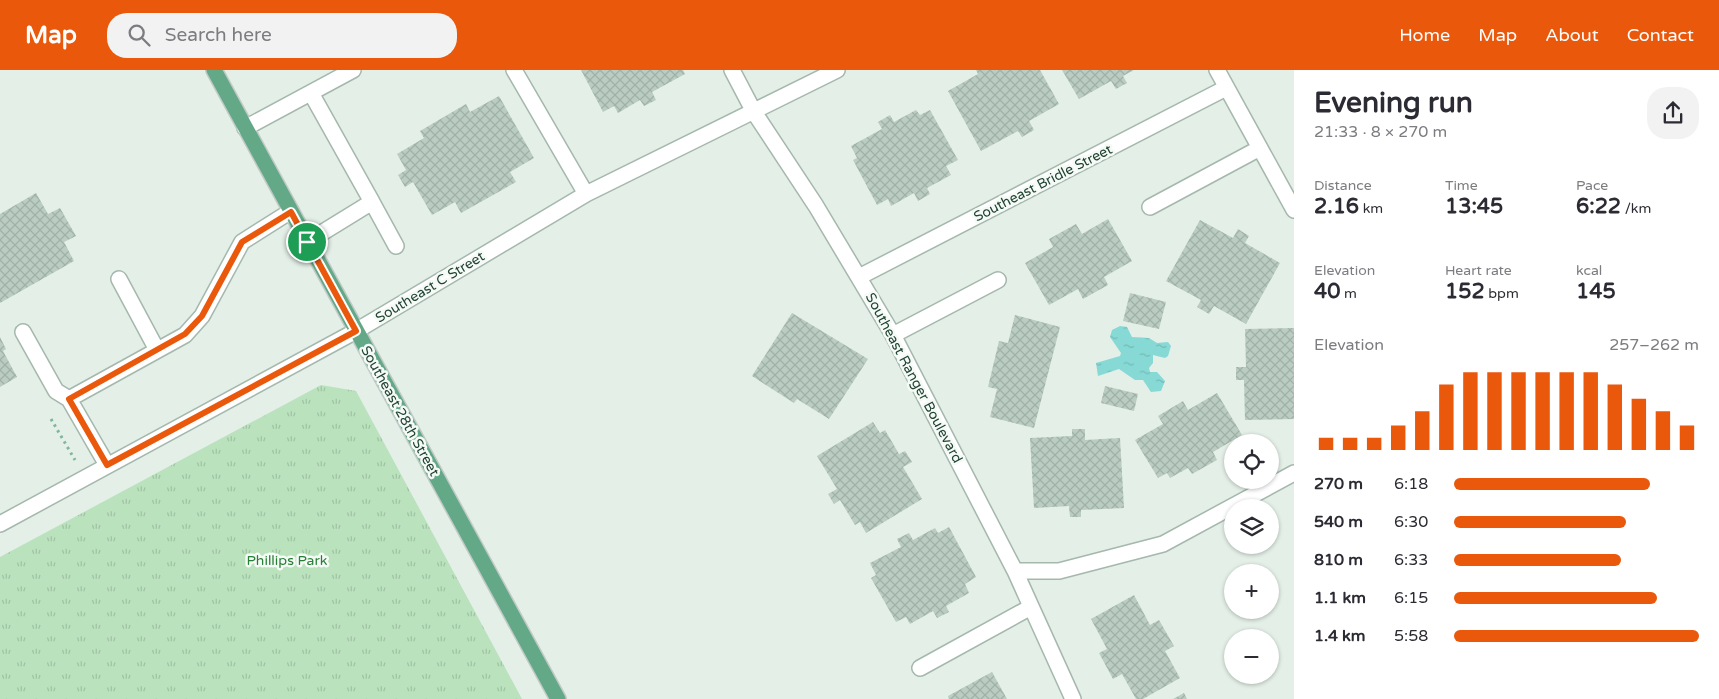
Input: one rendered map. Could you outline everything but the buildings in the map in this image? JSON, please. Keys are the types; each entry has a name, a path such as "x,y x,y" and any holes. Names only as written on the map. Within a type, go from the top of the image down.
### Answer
{"main road":[{"name":"Southeast 28th Street","path":"214,70 558,699"}],"street":[{"path":"245,128 353,70"},
{"path":"514,70 586,194"},
{"name":"Southeast Ranger Boulevard","path":"732,70 754,112 816,206 894,335 1016,571 1073,699"},
{"name":"Southeast C Street","path":"0,524 356,331 586,194 836,70"},
{"path":"1223,76 1294,210"},
{"name":"Southeast Bridle Street","path":"859,277 1223,76"},
{"path":"311,93 396,246"},
{"path":"1150,207 1260,148"},
{"path":"307,242 372,202"},
{"path":"69,399 185,334 202,316 242,242 291,212"},
{"path":"119,279 157,350"},
{"path":"894,335 998,280"},
{"path":"23,332 56,391 69,399 107,465"},
{"path":"1016,571 1059,571 1163,544 1294,473"},
{"path":"920,668 1031,607"}],"path":[{"path":"52,419 75,460"}],"green space":[{"name":"Phillips Park","path":"321,385 356,391 522,699 0,699 0,557"}],"water":[{"path":"1120,326 1127,327 1132,337 1149,338 1157,343 1168,342 1171,346 1168,356 1165,358 1153,355 1153,363 1149,368 1150,372 1157,372 1165,381 1161,391 1151,392 1143,380 1135,380 1119,369 1098,376 1096,363 1120,356 1121,353 1110,337 1112,330"}],"route":[{"path":"291,212 307,242 356,331 107,465 69,399 185,334 202,316 242,242 291,212"}]}
